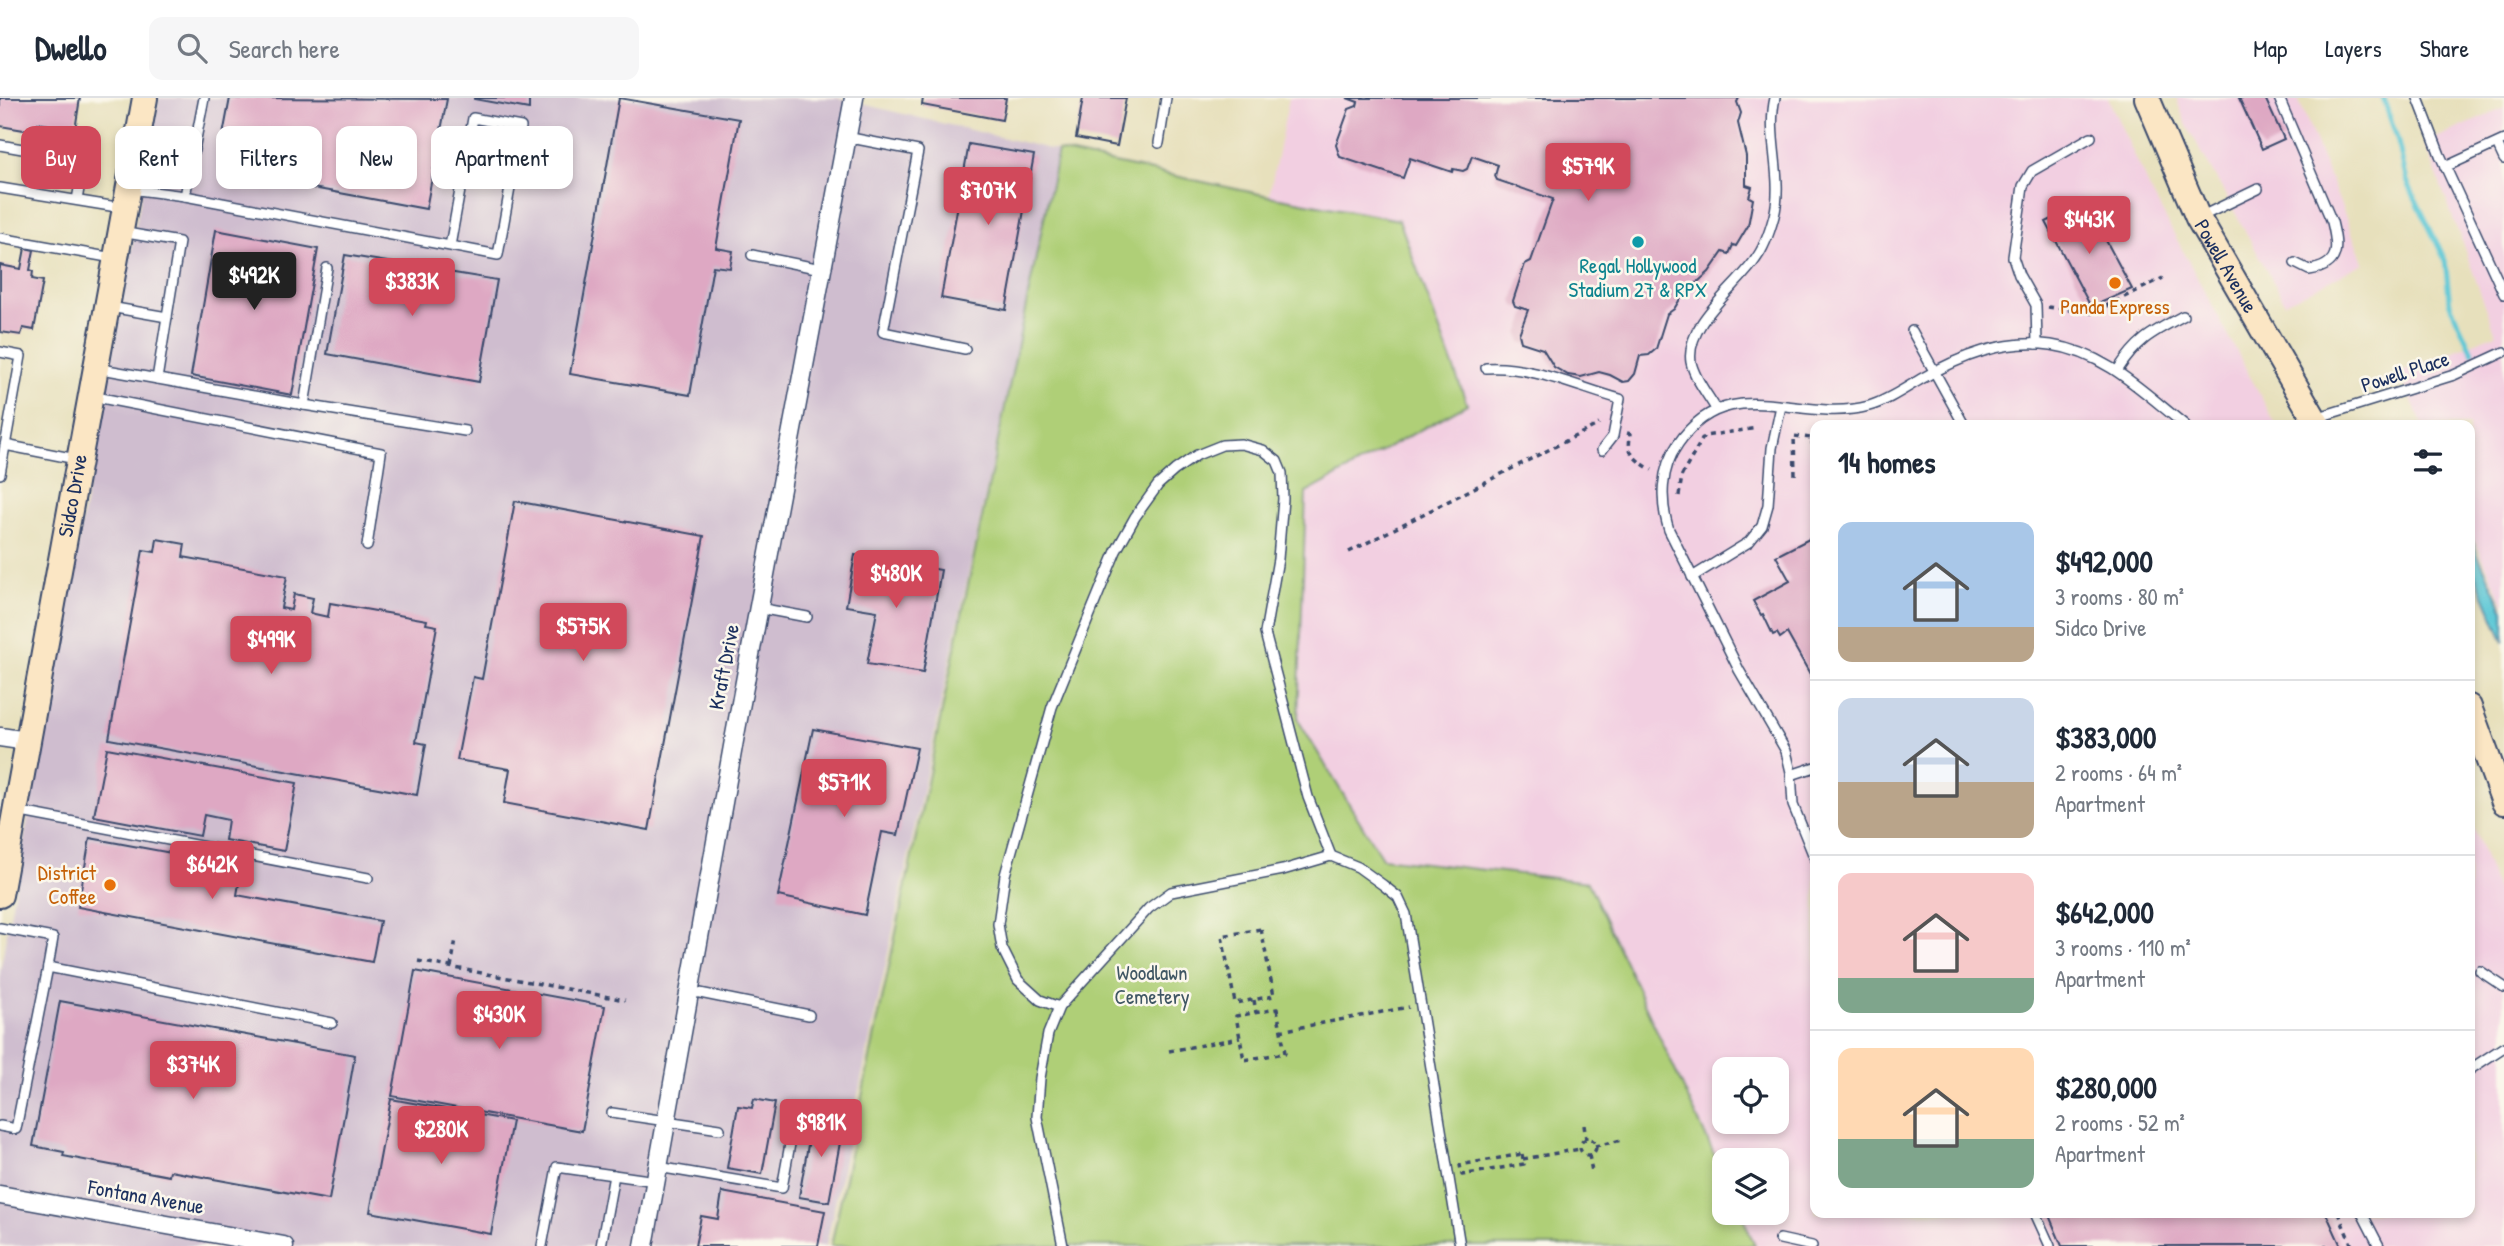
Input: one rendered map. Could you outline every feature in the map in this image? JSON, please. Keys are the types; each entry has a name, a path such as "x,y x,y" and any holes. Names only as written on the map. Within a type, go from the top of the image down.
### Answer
{"street":[{"name":"Sidco Drive","path":"1,887 4,844 15,811 145,98"},
{"name":"Kraft Drive","path":"644,1246 854,98"},
{"name":"Powell Avenue","path":"2147,98 2198,218 2306,420"},
{"path":"2475,723 2504,802"},
{"path":"0,737 27,741"},
{"name":"Fontana Avenue","path":"0,1195 284,1246"}],"lane":[{"path":"185,196 204,98"},
{"path":"1159,143 1166,98"},
{"path":"1716,409 1694,370 1691,361 1692,344 1704,320 1757,258 1773,220 1776,193 1772,124 1775,98"},
{"path":"2278,98 2332,222 2337,243 2334,258 2323,267 2309,270 2295,263"},
{"path":"2418,98 2445,167 2504,294"},
{"path":"124,210 185,196 450,246 498,255 521,127 473,118 450,246"},
{"path":"846,137 918,151 883,332 965,349"},
{"path":"2037,344 2036,305 2012,257 2022,186 2032,171 2091,137"},
{"path":"2445,167 2501,142 2504,159"},
{"path":"0,145 83,160 77,201"},
{"path":"0,188 124,210 179,242 157,379"},
{"path":"2198,218 2258,189"},
{"path":"0,238 115,258"},
{"path":"752,255 821,269"},
{"path":"304,405 327,268"},
{"path":"106,306 167,317"},
{"path":"2117,370 2131,349 2144,337 2183,316"},
{"path":"1912,331 1961,420"},
{"path":"1810,848 1795,814 1786,751 1739,670 1667,521 1663,501 1665,474 1674,449 1682,438 1699,420 1716,409 1744,403 1826,410 1859,408 1887,398 1934,371 1985,349 2004,345 2037,344 2086,354 2117,370 2179,420"},
{"path":"0,352 21,356 0,474"},
{"name":"Powell Place","path":"2317,420 2454,375 2504,352"},
{"path":"95,368 465,431"},
{"path":"1486,368 1525,372 1598,390 1619,399 1616,428 1602,450"},
{"path":"89,396 381,453 367,546"},
{"path":"1692,577 1749,542 1762,526 1768,505 1772,448 1781,406"},
{"path":"1059,1007 1040,1000 1018,980 1002,948 998,923 1006,875 1052,706 1113,557 1135,517 1150,494 1167,477 1197,455 1222,445 1241,444 1263,450 1277,461 1282,473 1284,481 1281,522 1265,633 1308,797 1331,856"},
{"path":"5,445 78,459"},
{"path":"759,608 807,617"},
{"path":"1791,775 1810,769"},
{"path":"15,811 368,878"},
{"path":"1063,1246 1037,1117 1040,1078 1048,1034 1059,1007 1149,908 1171,892 1283,870 1331,856 1358,867 1398,897 1406,914 1460,1246"},
{"path":"0,928 53,938 16,1129 0,1126"},
{"path":"48,967 332,1023"},
{"path":"2480,971 2504,987"},
{"path":"690,991 809,1015"},
{"path":"2475,1066 2504,1047"},
{"path":"612,1113 720,1129"},
{"path":"542,1246 557,1167 614,1175 657,1174 782,1188 794,1122"},
{"path":"601,1246 614,1175"},
{"path":"2037,1218 2050,1246"},
{"path":"2365,1218 2379,1246"},
{"path":"1780,1239 1812,1246"}],"path":[{"path":"2036,305 2092,313 2163,278"},
{"path":"1349,552 1599,424"},
{"path":"1616,428 1631,435 1628,445 1630,453 1650,469 1658,471"},
{"path":"1678,504 1682,475 1704,436 1757,428"},
{"path":"1795,475 1794,436 1810,438"},
{"path":"1261,929 1274,996 1254,1000 1235,1003 1222,936 1261,929"},
{"path":"451,967 456,939"},
{"path":"418,961 625,1000"},
{"path":"1254,1000 1256,1013"},
{"path":"1280,1031 1421,1005"},
{"path":"1277,1009 1280,1031 1285,1053 1244,1060 1236,1016 1277,1009"},
{"path":"1169,1051 1240,1038"},
{"path":"1584,1125 1586,1139"},
{"path":"1586,1139 1592,1140 1595,1146 1589,1155 1580,1149 1581,1142 1586,1139"},
{"path":"1595,1146 1622,1140"},
{"path":"1523,1159 1580,1149"},
{"path":"1522,1154 1523,1159 1524,1164 1462,1175 1460,1165 1522,1154"},
{"path":"1589,1155 1592,1172"},
{"path":"2340,1218 2352,1246"}],"shaded area":[{"path":"159,98 837,98 1058,151 826,1246 0,1246 0,971 142,189 202,189 202,126 154,126"},
{"path":"1289,98 2108,98 2150,189 2273,420 1810,420 1810,1218 2475,1218 2475,831 2504,910 2504,1246 1755,1246 1746,1225 1789,1225 1789,1148 1712,1148 1712,1150 1588,883 1438,871 1382,858 1298,720 1306,493 1467,404 1269,196"},
{"path":"2176,98 2298,98 2364,263 2285,303 2185,122"},
{"path":"2504,108 2504,605 2475,541 2475,420 2421,420 2399,373 2496,334 2425,143"}],"green space":[{"name":"Woodlawn Cemetery","path":"1058,151 1269,196 1399,220 1467,404 1306,493 1298,720 1382,858 1588,882 1712,1150 1712,1225 1746,1225 1755,1246 831,1246"}],"water":[{"path":"2475,548 2504,610 2504,642 2475,575"}],"building":[{"path":"0,98 80,98 76,126 38,123 37,126 21,126 21,130 0,126"},
{"path":"230,98 447,99 442,126 431,126 431,183 426,209 318,189 322,189 322,126 225,126"},
{"path":"529,98 529,109 474,99"},
{"path":"619,98 739,119 716,248 733,251 730,268 713,266 690,395 570,374"},
{"path":"923,98 1006,98 1002,120 922,105"},
{"path":"1083,98 1126,98 1117,146 1076,138"},
{"name":"Regal Hollywood Stadium 27 & RPX","path":"1347,98 1739,98 1737,102 1741,113 1738,123 1746,156 1746,185 1752,187 1749,197 1753,199 1748,226 1729,254 1723,252 1709,272 1682,296 1674,309 1667,314 1656,349 1649,355 1640,356 1635,374 1629,381 1623,382 1599,372 1581,377 1568,375 1554,367 1543,349 1521,342 1519,334 1528,310 1515,306 1513,301 1525,264 1531,261 1553,199 1497,180 1495,176 1498,165 1472,156 1467,169 1453,169 1452,172 1410,158 1403,178 1340,157 1336,145 1349,109 1357,106 1358,102"},
{"path":"2239,98 2265,98 2284,139 2262,149"},
{"path":"969,144 1034,155 1006,310 941,298"},
{"path":"2087,205 2132,289 2091,307 2046,222 2052,219 2054,222"},
{"path":"216,230 318,249 292,395 191,376"},
{"path":"25,248 34,250 30,270 33,271 32,279 43,281 34,330 23,328 21,335 0,332 0,265 21,269"},
{"path":"345,255 497,280 479,382 327,354"},
{"path":"515,501 704,536 649,830 504,803 510,769 457,760 473,677 482,679"},
{"path":"157,539 185,544 183,557 287,576 281,608 291,610 294,594 313,598 310,613 328,617 330,603 427,620 426,624 437,626 416,742 426,744 417,795 109,739 143,550 155,552"},
{"path":"1810,539 1810,674 1787,633 1780,638 1777,633 1773,635 1753,601 1790,581 1776,556"},
{"path":"855,555 941,570 923,673 867,664 877,611 846,606"},
{"path":"813,729 917,748 898,835 882,832 865,915 778,896"},
{"path":"107,748 297,783 284,851 225,840 228,820 204,815 200,836 94,816"},
{"path":"90,838 242,866 237,895 380,921 372,962 78,907"},
{"path":"415,971 605,1006 582,1131 392,1096"},
{"path":"60,1001 355,1055 329,1200 170,1171 169,1176 63,1156 64,1152 33,1146"},
{"path":"391,1099 512,1121 491,1234 370,1212"},
{"path":"754,1099 775,1103 762,1174 727,1168 738,1106 752,1108"},
{"path":"813,1116 844,1121 829,1202 799,1197"},
{"path":"722,1192 825,1211 818,1246 695,1246 701,1216 718,1219"},
{"path":"2050,1218 2328,1218 2341,1246 2062,1246"}],"waterway":[{"path":"2383,98 2397,138 2407,181 2445,260 2450,304 2472,352"}],"place":[{"name":"Regal Hollywood Stadium 27 & RPX","path":"1638,242"},
{"name":"Panda Express","path":"2115,283"},
{"name":"District Coffee","path":"110,885"}]}
